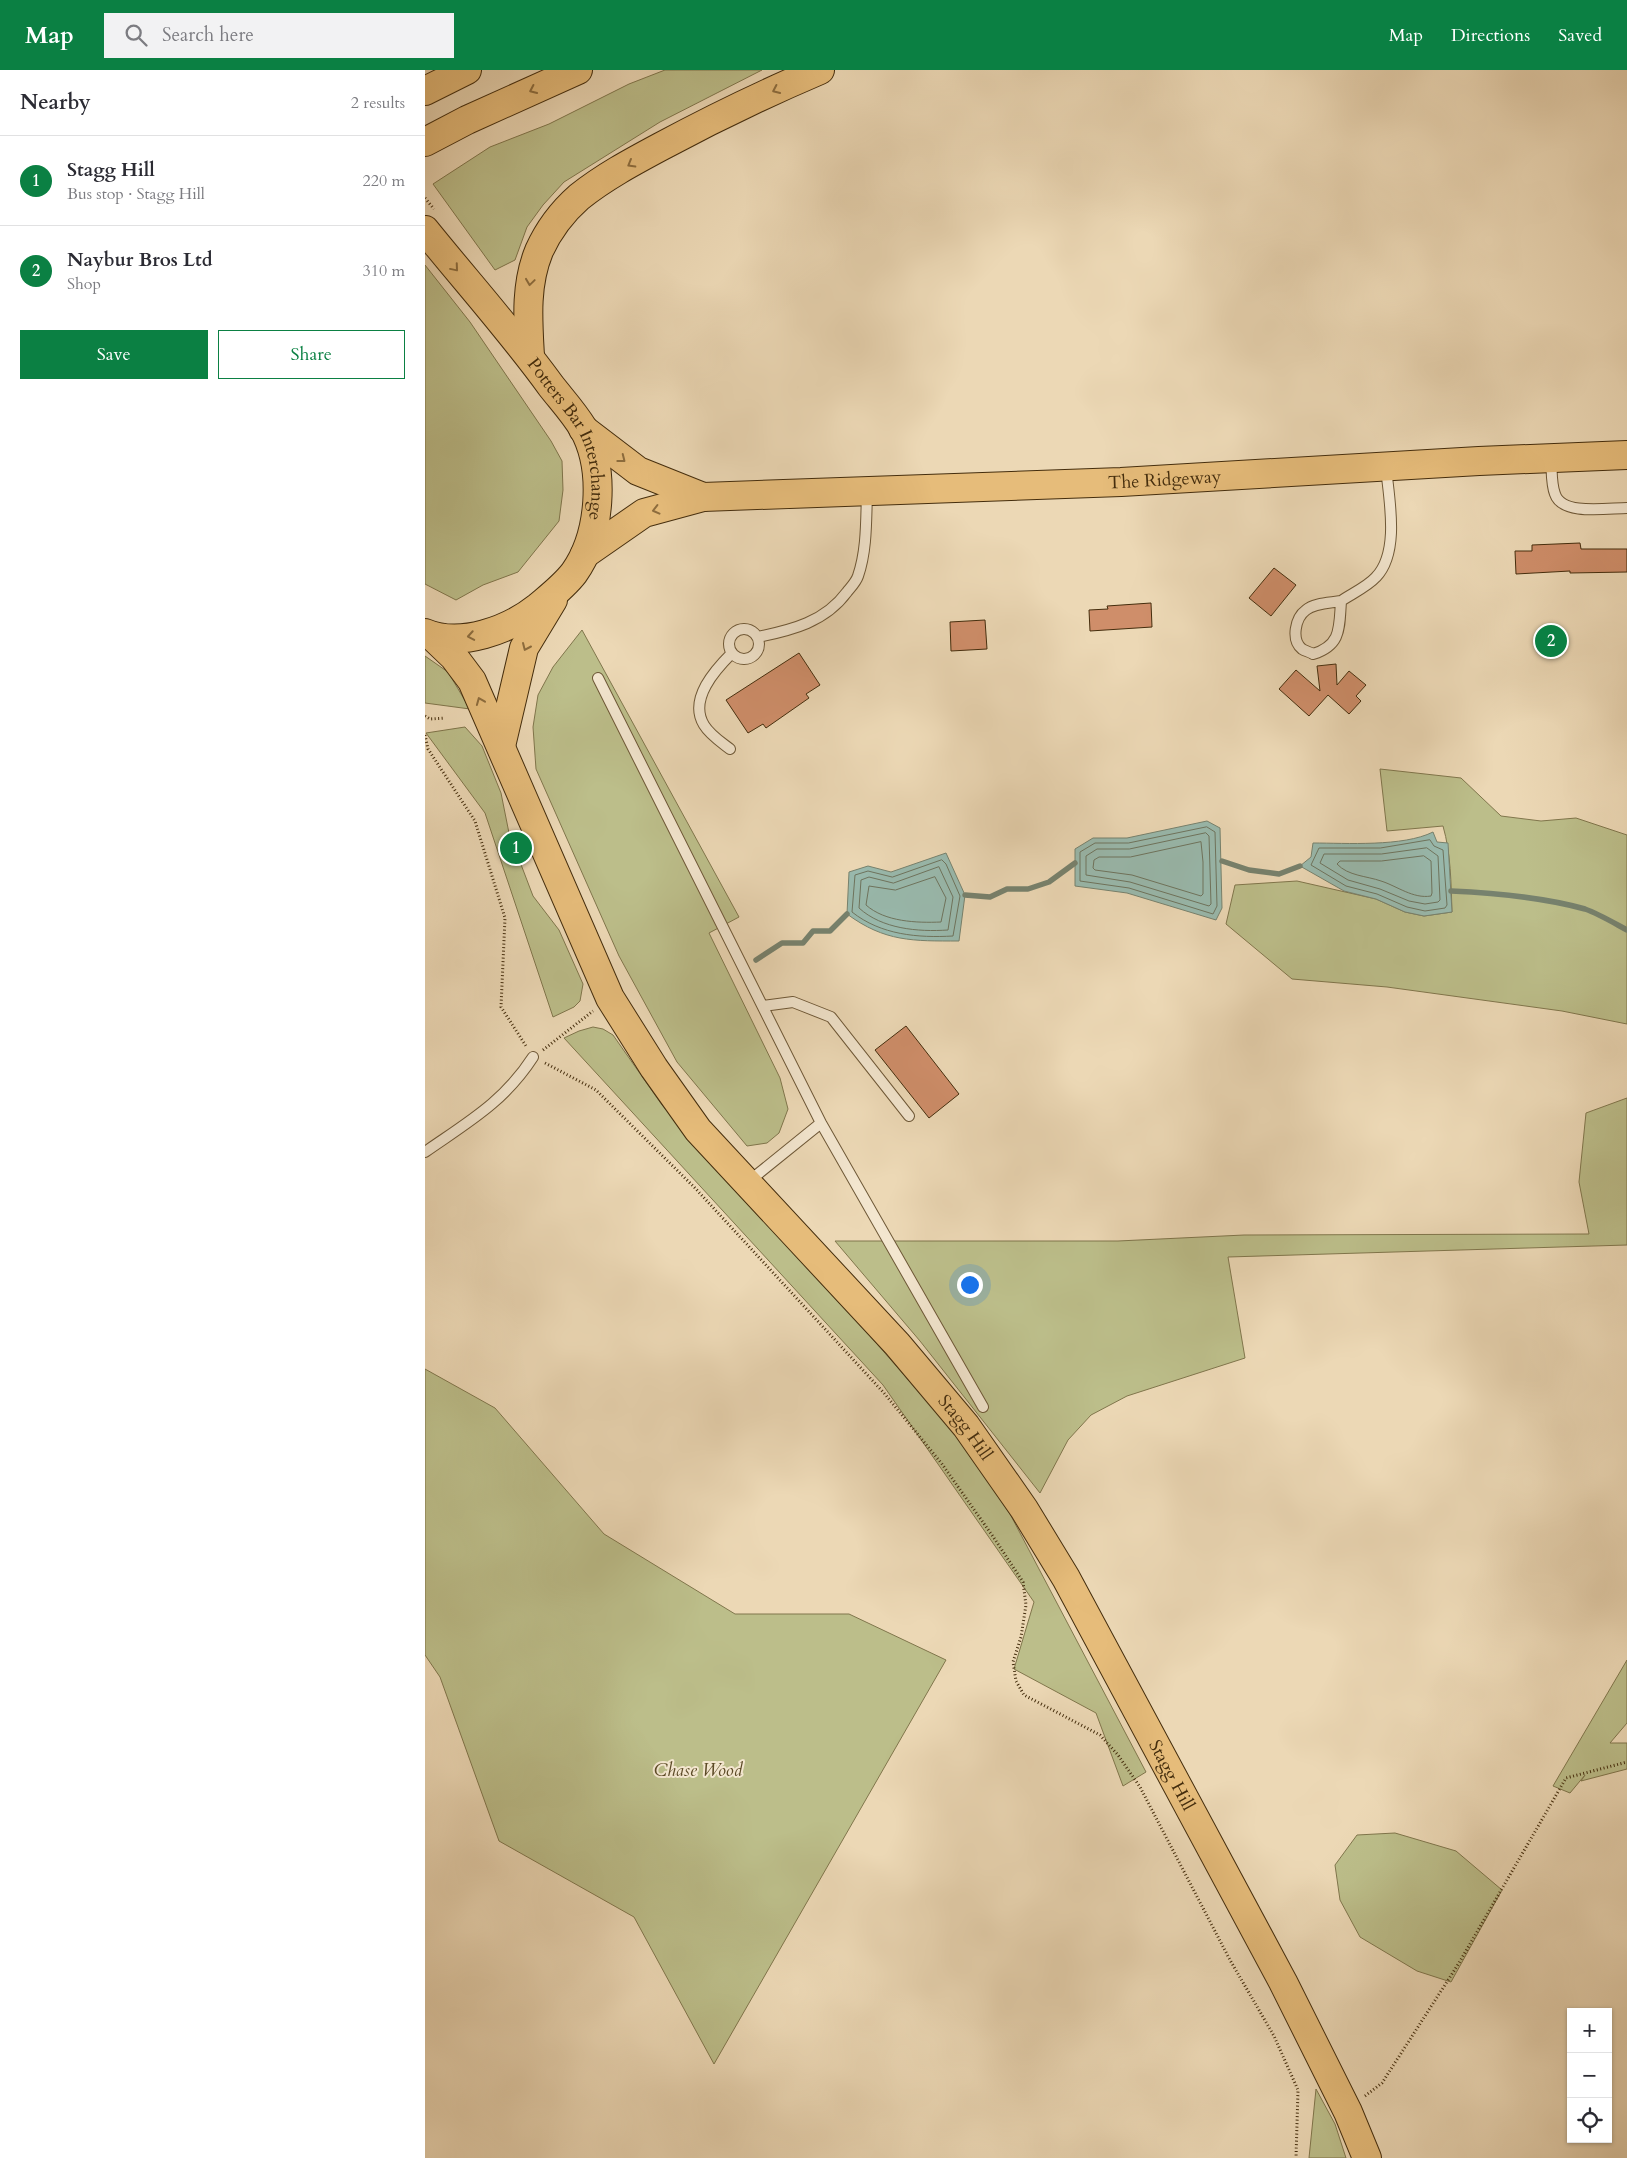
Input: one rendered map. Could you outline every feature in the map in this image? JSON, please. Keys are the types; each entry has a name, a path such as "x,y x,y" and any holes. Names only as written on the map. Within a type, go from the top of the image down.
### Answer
{"main road":[{"path":"425,91 467,70"},
{"path":"425,142 467,120 578,70"},
{"path":"530,356 528,313 532,272 547,235 559,217 578,198 619,171 691,130 820,70"},
{"name":"Potters Bar Interchange","path":"429,635 463,638 495,632 534,610 559,590 574,573 585,554 595,523 598,493 595,463 583,429 431,221"},
{"name":"The Ridgeway","path":"583,429 638,471 703,497"},
{"name":"The Ridgeway","path":"585,554 644,513 703,497 1121,482 1627,455"},
{"path":"501,746 524,648 559,590"},
{"name":"Stagg Hill","path":"429,635 455,657 472,681 610,998 654,1068 698,1130 897,1344 953,1411 1023,1509 1066,1578 1283,1982 1348,2112 1367,2158"}],"lane":[{"path":"1551,458 1554,493 1558,500 1571,509 1627,508"},
{"path":"1341,601 1337,638 1327,650 1313,654 1301,648 1296,641 1295,632 1305,610 1313,606 1341,601 1376,577 1389,554 1391,530 1386,467"},
{"path":"758,637 796,629 817,619 839,603 858,578 864,551 867,491"},
{"path":"745,629 755,633 758,637 759,647 754,656 740,659 732,653 730,639 736,632 745,629"},
{"path":"730,749 713,736 703,724 700,708 705,686 714,671 732,653"},
{"path":"598,678 821,1122 983,1407"},
{"path":"763,1006 793,1002 831,1017 909,1116"},
{"path":"425,1152 497,1101 521,1077 533,1057"},
{"path":"747,1183 821,1122"}],"path":[{"path":"425,198 431,221"},
{"path":"425,716 430,719 445,718"},
{"path":"425,735 428,749 475,821 505,918 501,1006 533,1057 596,1090 695,1188 884,1393 942,1464 994,1538 1023,1582 1025,1605 1021,1637 1013,1662 1016,1681 1024,1695 1100,1735 1118,1755 1140,1787 1230,1960 1274,2036 1298,2090 1296,2158"},
{"path":"533,1057 610,998"},
{"path":"1348,2112 1382,2083 1403,2052 1459,1963 1566,1778 1627,1762"}],"green space":[{"path":"665,70 762,70 660,122 564,182 543,205 527,227 515,260 495,270 433,184 490,147 549,124 629,84"},
{"path":"425,265 470,322 551,441 562,461 563,490 559,521 518,572 483,585 456,600 425,584"},
{"path":"582,630 739,917 709,933 780,1078 788,1109 779,1133 767,1143 747,1146 677,1062 619,956 536,769 533,727 538,695 553,667"},
{"path":"425,656 448,672 470,709 425,703"},
{"path":"465,727 482,746 501,793 509,833 533,896 559,930 583,984 580,1001 574,1007 553,1017 485,813 426,733"},
{"path":"1380,769 1461,778 1501,816 1541,821 1576,818 1627,835 1627,1024 1562,1011 1387,987 1292,979 1226,924 1235,885 1297,881 1376,899 1405,912 1424,916 1452,912 1449,858 1443,826 1387,831"},
{"path":"593,1027 603,1029 613,1035 662,1105 738,1191 816,1274 959,1438 1010,1514 1146,1772 1123,1786 1096,1713 1014,1669 1034,1602 883,1385 564,1038"},
{"path":"1627,1098 1627,1245 1228,1257 1245,1358 1127,1396 1091,1415 1068,1440 1040,1493 920,1341 835,1241 1118,1241 1244,1235 1589,1234 1579,1182 1586,1113"},
{"name":"Chase Wood","path":"425,1369 495,1408 604,1534 735,1614 849,1614 946,1660 714,2064 634,1917 499,1841 440,1677 425,1655"},
{"path":"1627,1660 1627,1723 1610,1743 1627,1743 1627,1769 1581,1781 1585,1775 1570,1793 1553,1786"},
{"path":"1395,1833 1456,1851 1502,1890 1451,1982 1417,1971 1360,1937 1340,1900 1335,1865 1357,1835"},
{"path":"1316,2089 1335,2124 1346,2158 1309,2158"}],"water":[{"path":"1207,821 1220,828 1222,908 1216,920 1127,893 1075,886 1075,849 1093,838 1127,838"},
{"path":"1433,832 1437,842 1448,843 1452,912 1424,916 1405,912 1376,899 1344,891 1300,866 1311,857 1313,843 1391,842 1421,837"},
{"path":"946,853 965,895 959,941 913,940 887,935 874,930 847,914 849,872 868,866 891,872"}],"building":[{"path":"1580,543 1581,549 1627,549 1627,572 1570,573 1570,571 1516,574 1515,551 1532,551 1532,545"},
{"path":"1274,568 1296,585 1271,616 1249,598"},
{"path":"1151,603 1152,627 1090,631 1089,610 1108,609 1107,606"},
{"path":"985,620 987,649 951,651 950,622"},
{"path":"799,653 820,685 806,694 809,698 766,728 763,724 748,733 726,700"},
{"path":"1336,664 1337,685 1349,671 1366,685 1356,696 1361,701 1349,714 1328,695 1309,716 1279,689 1296,670 1320,691 1317,666"},
{"path":"906,1026 959,1094 929,1118 875,1050"}],"waterway":[{"path":"1222,861 1249,870 1279,874 1300,866"},
{"path":"965,895 990,897 1007,889 1028,889 1049,882 1075,863"},
{"path":"1451,891 1518,896 1552,901 1585,909 1627,930"},
{"path":"756,960 782,943 803,943 813,931 830,931 847,914"}],"place":[{"name":"Naybur Bros Ltd","path":"1551,641"},
{"name":"Stagg Hill","path":"516,848"}]}
